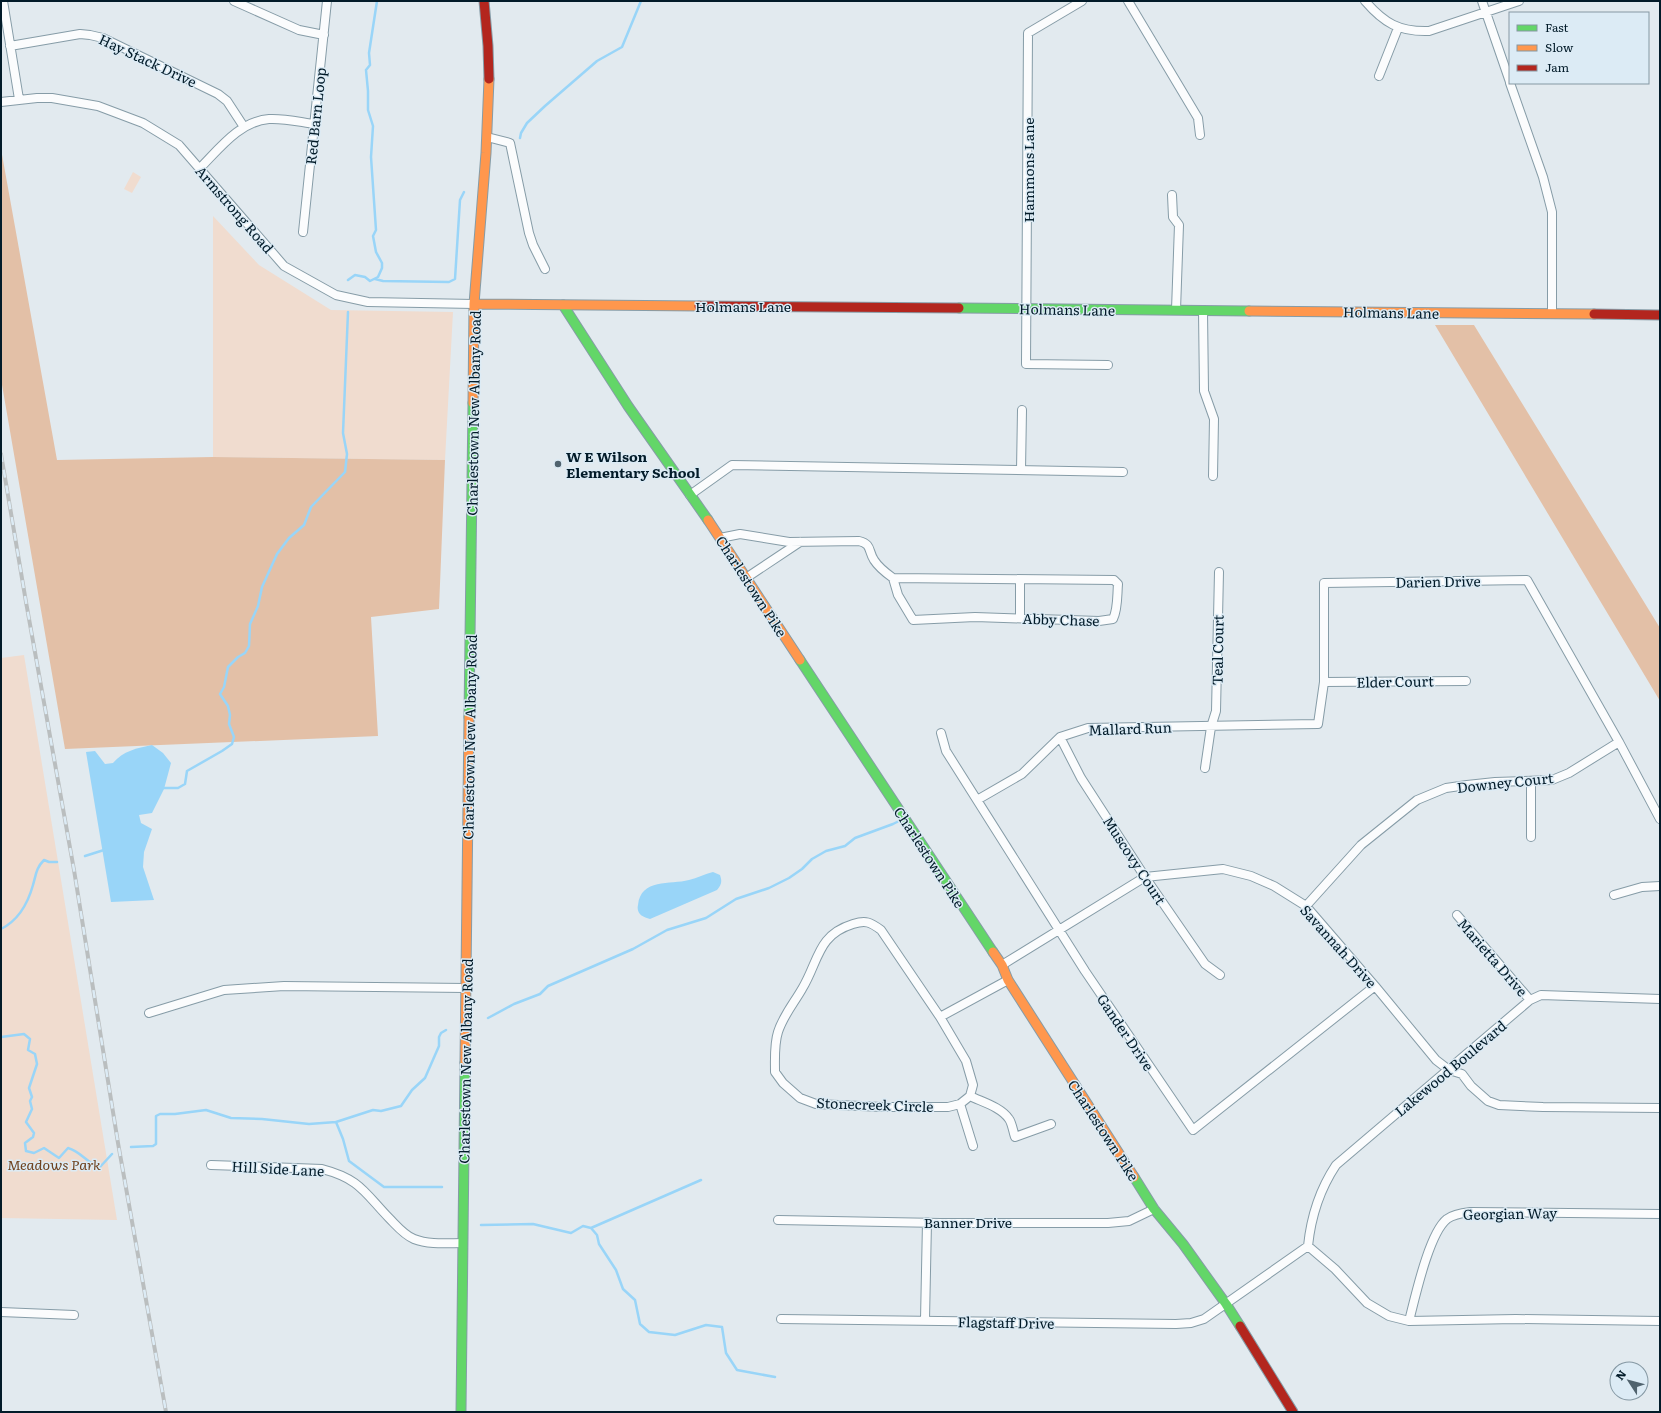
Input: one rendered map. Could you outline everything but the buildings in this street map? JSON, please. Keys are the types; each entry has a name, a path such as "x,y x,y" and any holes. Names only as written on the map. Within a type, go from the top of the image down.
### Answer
{"main road":[{"name":"Charlestown New Albany Road","path":"461,1412 474,304 487,137 489,62 484,1"},
{"name":"Holmans Lane","path":"474,304 1660,315"},
{"name":"Charlestown Pike","path":"562,305 628,406 720,538 1002,965 1008,980 1154,1209 1183,1244 1226,1304 1292,1412"}],"street":[{"path":"3,1 19,99"},
{"path":"234,1 298,30 324,35"},
{"name":"Red Barn Loop","path":"303,232 327,1"},
{"name":"Hammons Lane","path":"1082,1 1028,33 1026,364 1108,365"},
{"path":"1128,1 1198,118 1200,134"},
{"path":"1365,1 1373,10 1398,28 1418,31 1429,31 1519,1"},
{"path":"1482,1 1509,80"},
{"path":"1379,76 1398,28"},
{"name":"Hay Stack Drive","path":"10,46 80,34 90,34 103,38 218,94 226,101 244,127"},
{"path":"1510,84 1543,177 1552,212 1552,314"},
{"name":"Armstrong Road","path":"1,102 19,99 52,98 98,106 143,123 179,145 284,266 336,295 368,302 474,304"},
{"path":"200,168 230,137 244,127 258,121 269,119 315,124"},
{"path":"487,137 510,143 533,245 545,269"},
{"path":"1172,195 1173,217 1179,224 1176,310"},
{"path":"1203,310 1204,391 1214,419 1214,476"},
{"path":"1021,470 1022,410"},
{"path":"690,495 732,465 1123,472"},
{"path":"720,538 740,534 789,542 859,541 865,543 870,548 873,560 883,571 893,578"},
{"path":"746,578 800,542"},
{"name":"Teal Court","path":"1206,768 1211,727 1216,711 1219,572"},
{"name":"Abby Chase","path":"893,578 1114,580 1118,584 1116,600 1117,612 1113,619 1099,621 1020,618 913,620 902,605 893,578"},
{"path":"1020,580 1020,618"},
{"name":"Darien Drive","path":"1211,727 1318,724 1324,682 1324,583 1526,580 1620,742 1660,819"},
{"name":"Elder Court","path":"1324,682 1466,681"},
{"name":"Mallard Run","path":"976,800 1022,774 1060,737 1088,728 1105,726 1211,727"},
{"name":"Gander Drive","path":"942,733 946,751 976,800 1085,971 1193,1130 1375,986"},
{"name":"Muscovy Court","path":"1060,737 1081,778 1145,877 1205,964 1220,975"},
{"name":"Downey Court","path":"1306,906 1361,845 1417,800 1446,788 1495,782 1552,780 1569,773 1620,742"},
{"path":"1531,781 1531,836"},
{"name":"Savannah Drive","path":"1002,965 1145,877 1223,869 1251,876 1274,886 1306,906 1436,1060 1449,1070 1462,1074 1471,1086 1488,1101 1499,1105 1543,1107 1660,1108"},
{"path":"1614,895 1642,887 1660,886"},
{"name":"Marietta Drive","path":"1457,915 1530,1000"},
{"name":"Stonecreek Circle","path":"960,1104 948,1106 883,1107 816,1104 800,1098 783,1083 775,1072 778,1032 792,1003 802,989 826,940 841,928 857,923 871,922 881,930 940,1017 966,1061 973,1085 970,1096"},
{"path":"940,1017 1008,980"},
{"path":"149,1013 224,990 284,986 466,988"},
{"name":"Lakewood Boulevard","path":"1308,1246 1313,1215 1331,1172 1336,1165 1530,1000 1540,995 1660,999"},
{"path":"973,1146 960,1104 970,1096 1004,1114 1009,1119 1014,1137 1051,1124"},
{"name":"Hill Side Lane","path":"211,1165 322,1169 338,1173 358,1184 403,1233 415,1240 440,1244 463,1243"},
{"name":"Banner Drive","path":"778,1220 940,1223 1108,1223 1129,1221 1154,1209"},
{"name":"Georgian Way","path":"1409,1321 1420,1279 1436,1236 1447,1220 1458,1214 1471,1212 1660,1214"},
{"path":"925,1320 927,1222"},
{"path":"1226,1304 1308,1246 1335,1269 1367,1303 1389,1316 1409,1321 1516,1319 1660,1322"},
{"name":"Flagstaff Drive","path":"781,1319 1176,1324 1191,1323 1204,1319 1226,1304"},
{"path":"1,1312 74,1315"}],"green space":[{"path":"133,172 141,177 132,193 124,189"},
{"path":"213,216 259,265 331,310 453,312 445,460 213,457"},
{"name":"Meadows Park","path":"24,655 117,1220 1,1218 1,658"}],"shaded area":[{"path":"1,149 57,460 213,457 445,460 439,609 371,617 378,736 65,749 1,379"},
{"path":"1435,325 1474,325 1660,628 1660,701"}],"water":[{"path":"152,745 163,753 171,763 164,789 152,813 139,815 141,823 152,829 144,852 143,867 154,900 111,902 86,752 95,751 105,764 113,763 121,756 131,751"},
{"path":"713,872 720,875 721,879 721,884 717,890 650,919 639,913 638,905 640,896 650,887 658,884 689,880"}],"waterway":[{"path":"348,280 355,275 365,277 370,281 378,277 382,268 382,263 376,252 373,236 376,230 371,157 373,126 368,110 366,70 370,65 369,53 377,1"},
{"path":"520,138 521,133 527,123 545,106 597,61 622,47 641,1"},
{"path":"375,279 383,281 449,282 455,279 460,200 464,192"},
{"path":"162,788 178,788 185,784 187,771 232,744 234,737 229,724 230,715 228,706 220,694 224,687 228,667 238,657 245,653 249,646 250,624 258,606 262,587 277,554 289,538 304,525 311,507 345,472 347,454 343,433 348,312"},
{"path":"488,1018 514,1004 540,994 548,986 633,949 667,930 706,918 736,899 769,888 789,878 802,869 812,859 826,851 845,846 855,838 901,820"},
{"path":"85,856 104,850"},
{"path":"1,929 13,921 22,910 31,892 41,863 44,860 49,862 57,862"},
{"path":"131,1147 153,1146 156,1144 156,1116 160,1114 175,1114 206,1110 231,1118 262,1119 309,1124 336,1122 373,1110 381,1111 401,1106 412,1090 425,1078 439,1046 439,1037 441,1033 446,1030"},
{"path":"1,1037 24,1034 30,1039 28,1050 35,1054 37,1064 29,1088 32,1097 30,1101 32,1109 26,1122 34,1133 33,1137 25,1143 26,1151 34,1153 44,1148 59,1158 68,1148 100,1167 112,1154"},
{"path":"336,1122 343,1139 349,1161 384,1187 442,1187"},
{"path":"591,1228 701,1180"},
{"path":"481,1225 533,1224 571,1233 583,1226 591,1228 597,1235 599,1244 616,1270 623,1289 635,1300 640,1324 649,1332 675,1335 706,1325 722,1327 726,1353 737,1370 775,1377"}],"railway":[{"path":"1,454 74,870 118,1143 166,1412"}],"traffic: fast":[{"path":"563,305 628,406 708,520"},
{"path":"959,308 1249,311"},
{"path":"469,717 473,403"},
{"path":"800,660 993,952"},
{"path":"461,1412 465,1063"},
{"path":"1134,1177 1154,1209 1183,1244 1240,1326"}],"traffic: slow":[{"path":"473,403 474,304 486,153 489,79"},
{"path":"474,304 699,306"},
{"path":"1249,311 1594,314"},
{"path":"708,520 800,660"},
{"path":"465,1063 469,717"},
{"path":"993,952 1002,965 1008,980 1134,1177"}],"traffic: jam":[{"path":"484,1 489,79"},
{"path":"699,306 959,308"},
{"path":"1594,314 1660,315"},
{"path":"1240,1326 1293,1412"}],"place":[{"name":"W E Wilson Elementary School","path":"558,464"}]}
